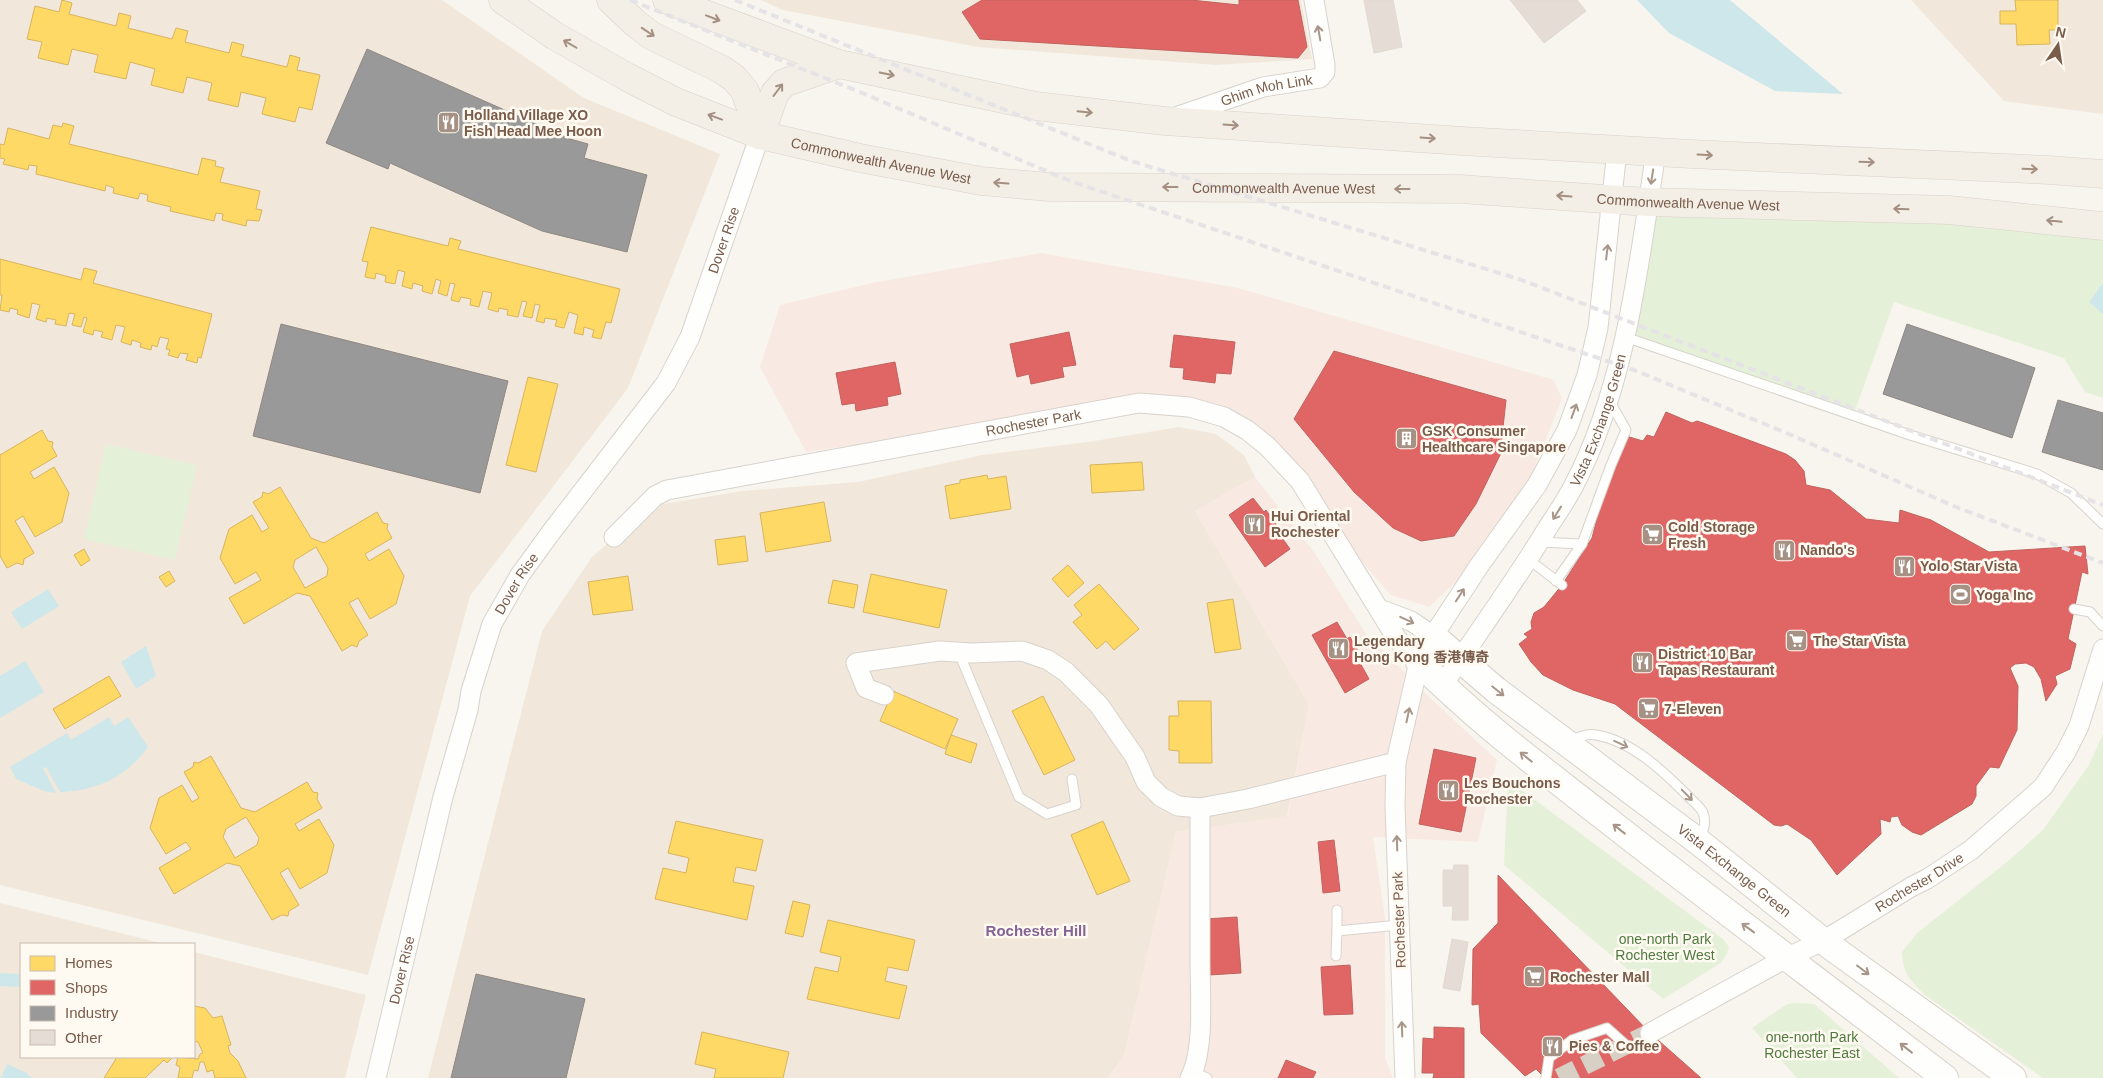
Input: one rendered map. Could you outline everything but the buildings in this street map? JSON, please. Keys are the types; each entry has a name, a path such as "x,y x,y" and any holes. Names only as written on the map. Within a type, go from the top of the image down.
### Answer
{"main road":[{"name":"Commonwealth Avenue West","path":"503,0 556,36 627,77 676,102 760,135 851,156 981,181 1049,187 1460,189 1648,202 1950,210 2103,226"},
{"path":"611,0 636,24 652,36 721,68 734,78 746,91 760,135"},
{"path":"667,0 839,64 1036,106 1165,121 1618,150 2103,174"},
{"path":"760,135 775,93 784,83 839,64"}],"street":[{"name":"Ghim Moh Link","path":"1165,121 1263,87 1313,80 1323,76 1325,65 1314,0"},
{"name":"Dover Rise","path":"376,1078 443,797 464,725 471,691 492,624 520,576 552,530 666,383 690,336 760,135"},
{"name":"Vista Exchange Green","path":"1419,662 1433,636 1479,566 1537,485 1567,430 1588,375 1598,328 1618,150"},
{"name":"Vista Exchange Green","path":"1442,686 1539,542 1573,487 1591,447 1608,399 1625,337 1656,152"},
{"name":"Rochester Park","path":"614,537 655,496 667,490 1139,404 1189,406 1224,416 1247,430 1267,446 1300,481 1396,639 1419,662 1396,762 1399,925 1405,1078"},
{"path":"1379,609 1411,621 1433,636"},
{"name":"Vista Exchange Green","path":"1433,636 1461,658 1496,690 1699,842 1823,941 2013,1078"},
{"name":"Rochester Drive","path":"1650,1033 1788,957 1823,941 1927,879 1971,850 2042,787 2066,752 2079,726 2103,648"},
{"path":"884,695 866,688 856,664 940,651 1022,651 1048,660 1077,682 1105,712 1135,757 1146,782 1161,797 1178,806 1200,808 1248,799 1396,762"},
{"path":"1419,662 1469,711 1532,762 1707,898 1788,957 1945,1078"},
{"path":"1197,1076 1200,1013 1200,808"}],"lane":[{"path":"1625,337 1910,435 2037,474 2071,493 2103,524"},
{"path":"1528,559 1559,583 1582,544 1626,430 1608,399"},
{"path":"1539,542 1582,544"},
{"path":"2074,609 2090,612 2103,626"},
{"path":"959,652 1019,797 1047,814 1076,805 1072,779"},
{"path":"1566,744 1579,737 1595,734 1623,744 1645,758 1670,778 1703,812 1706,825 1699,842"},
{"path":"1336,956 1337,910"},
{"path":"1337,931 1399,925"},
{"path":"1546,1078 1550,1058 1572,1040 1607,1028 1626,1045"}],"shaded area":[{"path":"0,0 442,0 584,98 720,154 628,388 470,596 368,975 0,885"},
{"path":"761,0 1301,0 1312,59 1216,65 978,47 783,10"},
{"path":"1911,0 2103,0 2103,114 2004,101"},
{"path":"1041,253 1238,288 1554,380 1562,399 1524,493 1478,561 1429,607 1391,595 1362,562 1308,481 1227,412 1148,401 1058,408 964,429 806,452 760,367 780,305 872,283"},
{"path":"1179,427 1216,434 1244,455 1255,477 1195,511 1309,704 1287,817 1176,832 1124,1056 1108,1078 428,1078 542,631 592,557 651,506 742,491 858,482 982,455 1088,442"},
{"path":"1255,477 1314,552 1366,634 1423,691 1497,760 1478,842 1373,837 1385,918 1385,1058 1393,1078 1109,1078 1124,1056 1176,832 1288,816 1309,704 1195,511"},
{"path":"0,903 161,943 20,943 20,1058 195,1058 195,952 366,995 345,1078 0,1078"}],"green space":[{"path":"1648,202 2103,226 2103,398 2085,392 2064,358 1894,302 1853,416 1625,337"},
{"path":"106,444 197,465 175,560 84,539"},
{"path":"2103,734 2103,1078 2043,1078 1925,995 1908,976 1902,952 1917,933 2007,862 2043,830 2089,765"},
{"name":"one-north Park Rochester West","path":"1508,780 1723,939 1729,947 1721,963 1663,999 1504,865"},
{"name":"one-north Park Rochester East","path":"1787,1004 1814,1004 1899,1078 1797,1078 1752,1028"}],"water":[{"path":"1637,0 1730,0 1843,94 1775,91 1669,33"},
{"path":"2103,283 2103,314 2089,302"},
{"path":"48,589 59,606 22,629 11,612"},
{"path":"146,646 156,676 136,689 121,662"},
{"path":"25,661 44,692 0,718 0,676"},
{"path":"109,717 114,726 128,717 148,747 130,767 120,774 86,789 60,792 46,767 43,768 56,793 44,791 16,779 10,767 67,733 71,740"},
{"path":"0,973 20,974 20,987 0,986"},
{"path":"7,1064 27,1073 32,1078 1,1078"}],"tunnel":[{"path":"1559,1078 1650,1033"}],"railway":[{"path":"630,0 855,90 1070,181 1634,370 1791,435 1956,507 2103,563"},
{"path":"735,0 1131,161 1519,279 2103,505"}],"place":[{"name":"Holland Village XO Fish Head Mee Hoon","path":"448,123"},
{"name":"GSK Consumer Healthcare Singapore","path":"1406,439"},
{"name":"Hui Oriental Rochester","path":"1255,524"},
{"name":"Cold Storage Fresh","path":"1652,535"},
{"name":"Nando's","path":"1784,550"},
{"name":"Yolo Star Vista","path":"1904,566"},
{"name":"Yoga Inc","path":"1960,595"},
{"name":"The Star Vista","path":"1797,641"},
{"name":"Legendary Hong Kong 香港傳奇","path":"1338,649"},
{"name":"District 10 Bar Tapas Restaurant","path":"1642,662"},
{"name":"7-Eleven","path":"1648,709"},
{"name":"Les Bouchons Rochester","path":"1448,791"},
{"name":"Rochester Mall","path":"1534,977"},
{"name":"Pies & Coffee","path":"1553,1046"}],"district":[{"name":"Rochester Hill","path":"1036,930"}]}
